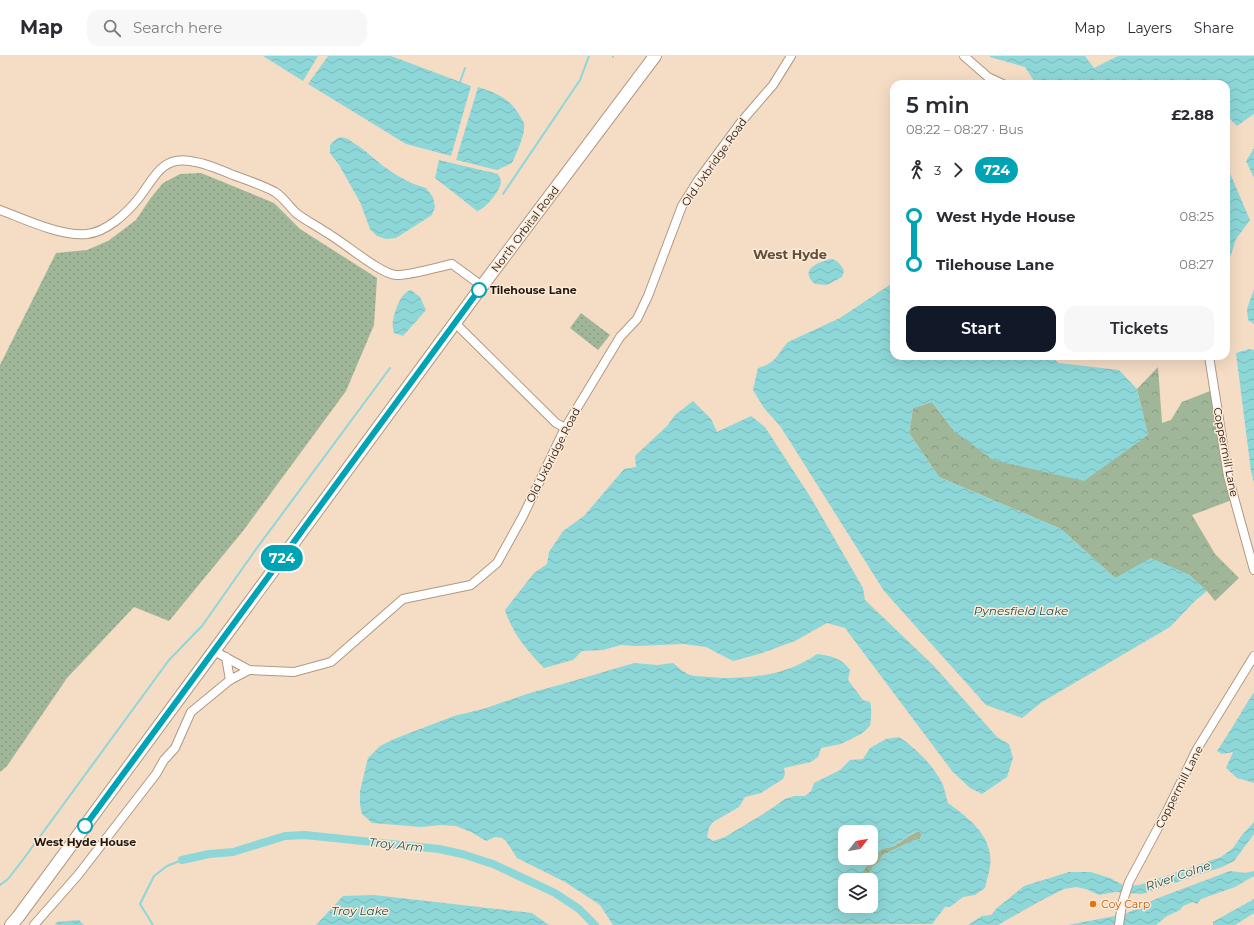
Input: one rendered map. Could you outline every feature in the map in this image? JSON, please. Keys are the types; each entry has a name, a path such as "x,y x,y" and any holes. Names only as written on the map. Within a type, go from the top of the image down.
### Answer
{"main road":[{"name":"North Orbital Road","path":"11,925 395,403 655,56"}],"street":[{"name":"Old Uxbridge Road","path":"214,651 249,670 294,672 331,662 403,599 471,585 497,563 565,428 620,337 637,319 648,296 682,206 691,191 741,122 773,85 791,56"},
{"path":"964,56 980,72 993,80"},
{"path":"0,210 52,229 67,233 86,234 102,229 120,217 138,198 156,172 171,162 189,160 202,163 275,192 307,221 391,274 397,275 410,273 452,264 482,286"},
{"path":"455,323 556,423 565,428"},
{"name":"Coppermill Lane","path":"1210,360 1228,476 1254,570"},
{"name":"Coppermill Lane","path":"1119,925 1124,896 1128,884 1167,811 1197,749 1254,656"},
{"path":"226,657 230,680"},
{"path":"34,925 78,875 151,780 164,760 175,748 191,712 230,680 249,670"}],"green space":[{"path":"201,173 274,203 300,229 377,278 374,325 346,391 243,531 169,621 134,607 67,678 7,766 0,772 0,365 56,253 87,250 108,241 136,220 163,183 180,174"},
{"path":"581,313 610,335 598,350 570,328"},
{"path":"1158,367 1162,423 1171,420 1182,402 1210,391 1232,500 1192,515 1215,554 1239,578 1215,601 1207,591 1188,574 1115,578 1061,529 939,477 909,433 913,408 932,402 954,431 1148,435 1137,389"},
{"path":"919,831 922,834 920,839 912,841 883,855 878,863 879,851 884,848 893,847"},
{"path":"868,865 876,865 869,873 863,873"}],"water":[{"path":"263,56 318,56 303,81"},
{"path":"328,56 391,56 471,86 451,156 406,144 308,84"},
{"path":"1085,56 1094,68 1118,56 1254,56 1254,114 1237,126 1230,119 1230,80 1033,80 1025,67 990,57"},
{"path":"478,87 497,94 507,100 516,110 524,123 522,138 512,163 497,170 456,160"},
{"path":"341,137 348,139 398,176 411,183 426,188 433,197 435,207 432,215 396,238 386,239 377,236 370,229 360,202 339,165 330,153 330,145 336,139"},
{"path":"1254,148 1254,178 1246,161"},
{"path":"439,160 498,174 501,181 499,189 487,204 477,211 435,178"},
{"path":"1230,173 1250,220 1236,239 1230,258"},
{"path":"831,259 842,267 844,271 842,277 827,285 815,284 808,275 809,271 812,267 821,262"},
{"name":"Pynesfield Lake","path":"890,285 890,360 1055,360 1059,363 1119,370 1137,389 1148,435 1084,481 993,460 954,431 932,402 913,408 909,433 939,477 1061,529 1115,578 1151,558 1188,574 1207,591 1195,601 1170,627 1042,702 1022,718 986,705 884,591 780,426 764,408 753,390 758,368 773,361 788,342 840,318"},
{"path":"1254,289 1254,324 1248,320 1247,309"},
{"path":"411,290 420,297 426,310 403,336 394,333 394,316 401,298 407,291"},
{"path":"1249,349 1254,350 1254,483 1251,471 1236,353"},
{"path":"693,401 711,419 717,432 751,416 765,427 811,498 863,588 865,600 934,666 997,737 1009,744 1013,758 1007,777 982,794 970,788 952,771 845,628 827,623 795,641 759,654 733,661 706,647 683,644 637,646 621,645 603,650 582,651 573,660 544,668 526,649 512,627 505,610 534,573 547,564 549,552 563,531 584,516 624,469 636,467 635,456 667,426 675,415"},
{"path":"817,654 835,658 844,663 850,670 848,680 863,700 870,702 870,726 861,734 841,744 821,748 818,757 811,762 784,768 785,774 783,779 761,793 745,797 739,807 713,822 709,828 707,837 713,841 725,837 785,799 794,796 805,796 811,791 814,783 840,770 850,760 863,759 870,748 886,739 899,737 918,752 930,765 943,785 948,803 972,822 984,838 990,856 990,867 985,888 975,895 963,897 950,907 945,907 932,924 613,925 600,905 565,882 517,858 506,841 502,838 495,837 486,841 471,832 456,826 441,825 421,827 372,823 362,814 360,805 360,791 368,758 380,746 394,739 454,716 483,709 533,692 634,663 657,665 673,663 684,672 693,676 723,678 765,675 792,667","holes":["838,825 878,825 878,852 881,849 892,847 913,833 919,831 922,834 920,839 912,841 883,855 878,865 873,867 869,873 878,873 878,913 838,913 838,873 863,873 867,865 838,865"]},
{"path":"1254,692 1254,783 1237,778 1226,768 1233,752 1222,754 1217,751"},
{"name":"River Colne","path":"1254,822 1254,834 1234,861 1222,867 1142,894 1115,892 1099,895 1086,889 1076,887 1064,889 998,925 968,925 982,916 991,915 997,908 1024,886 1069,872 1091,872 1110,878 1125,886 1139,885 1221,857 1233,848"},
{"path":"1230,871 1245,873 1254,871 1254,876 1235,887 1201,899 1197,904 1193,902 1183,906 1180,910 1167,916 1156,925 1068,925 1125,914 1158,898"},
{"name":"Troy Lake","path":"374,895 532,913 549,925 316,925 343,896"},
{"path":"1254,899 1254,913 1235,925 1213,925 1213,922"},
{"path":"79,920 84,925 55,925 57,922"}],"waterway":[{"path":"503,194 580,80 589,56"},
{"path":"460,82 465,68"},
{"path":"0,885 8,879 22,861 169,660 202,626 254,552 390,368"},
{"name":"Troy Arm","path":"182,860 209,854 233,852 285,836 305,835 439,849 462,854 493,864 555,893 579,909 595,925"},
{"path":"153,925 140,904 154,876 167,866 182,860"}],"bus line":[{"name":"724","path":"85,826 479,290"}],"place":[{"name":"Tilehouse Lane","path":"479,290"},
{"name":"West Hyde House","path":"85,826"},
{"name":"Coy Carp","path":"1093,904"}],"district":[{"name":"West Hyde","path":"790,254"}]}
